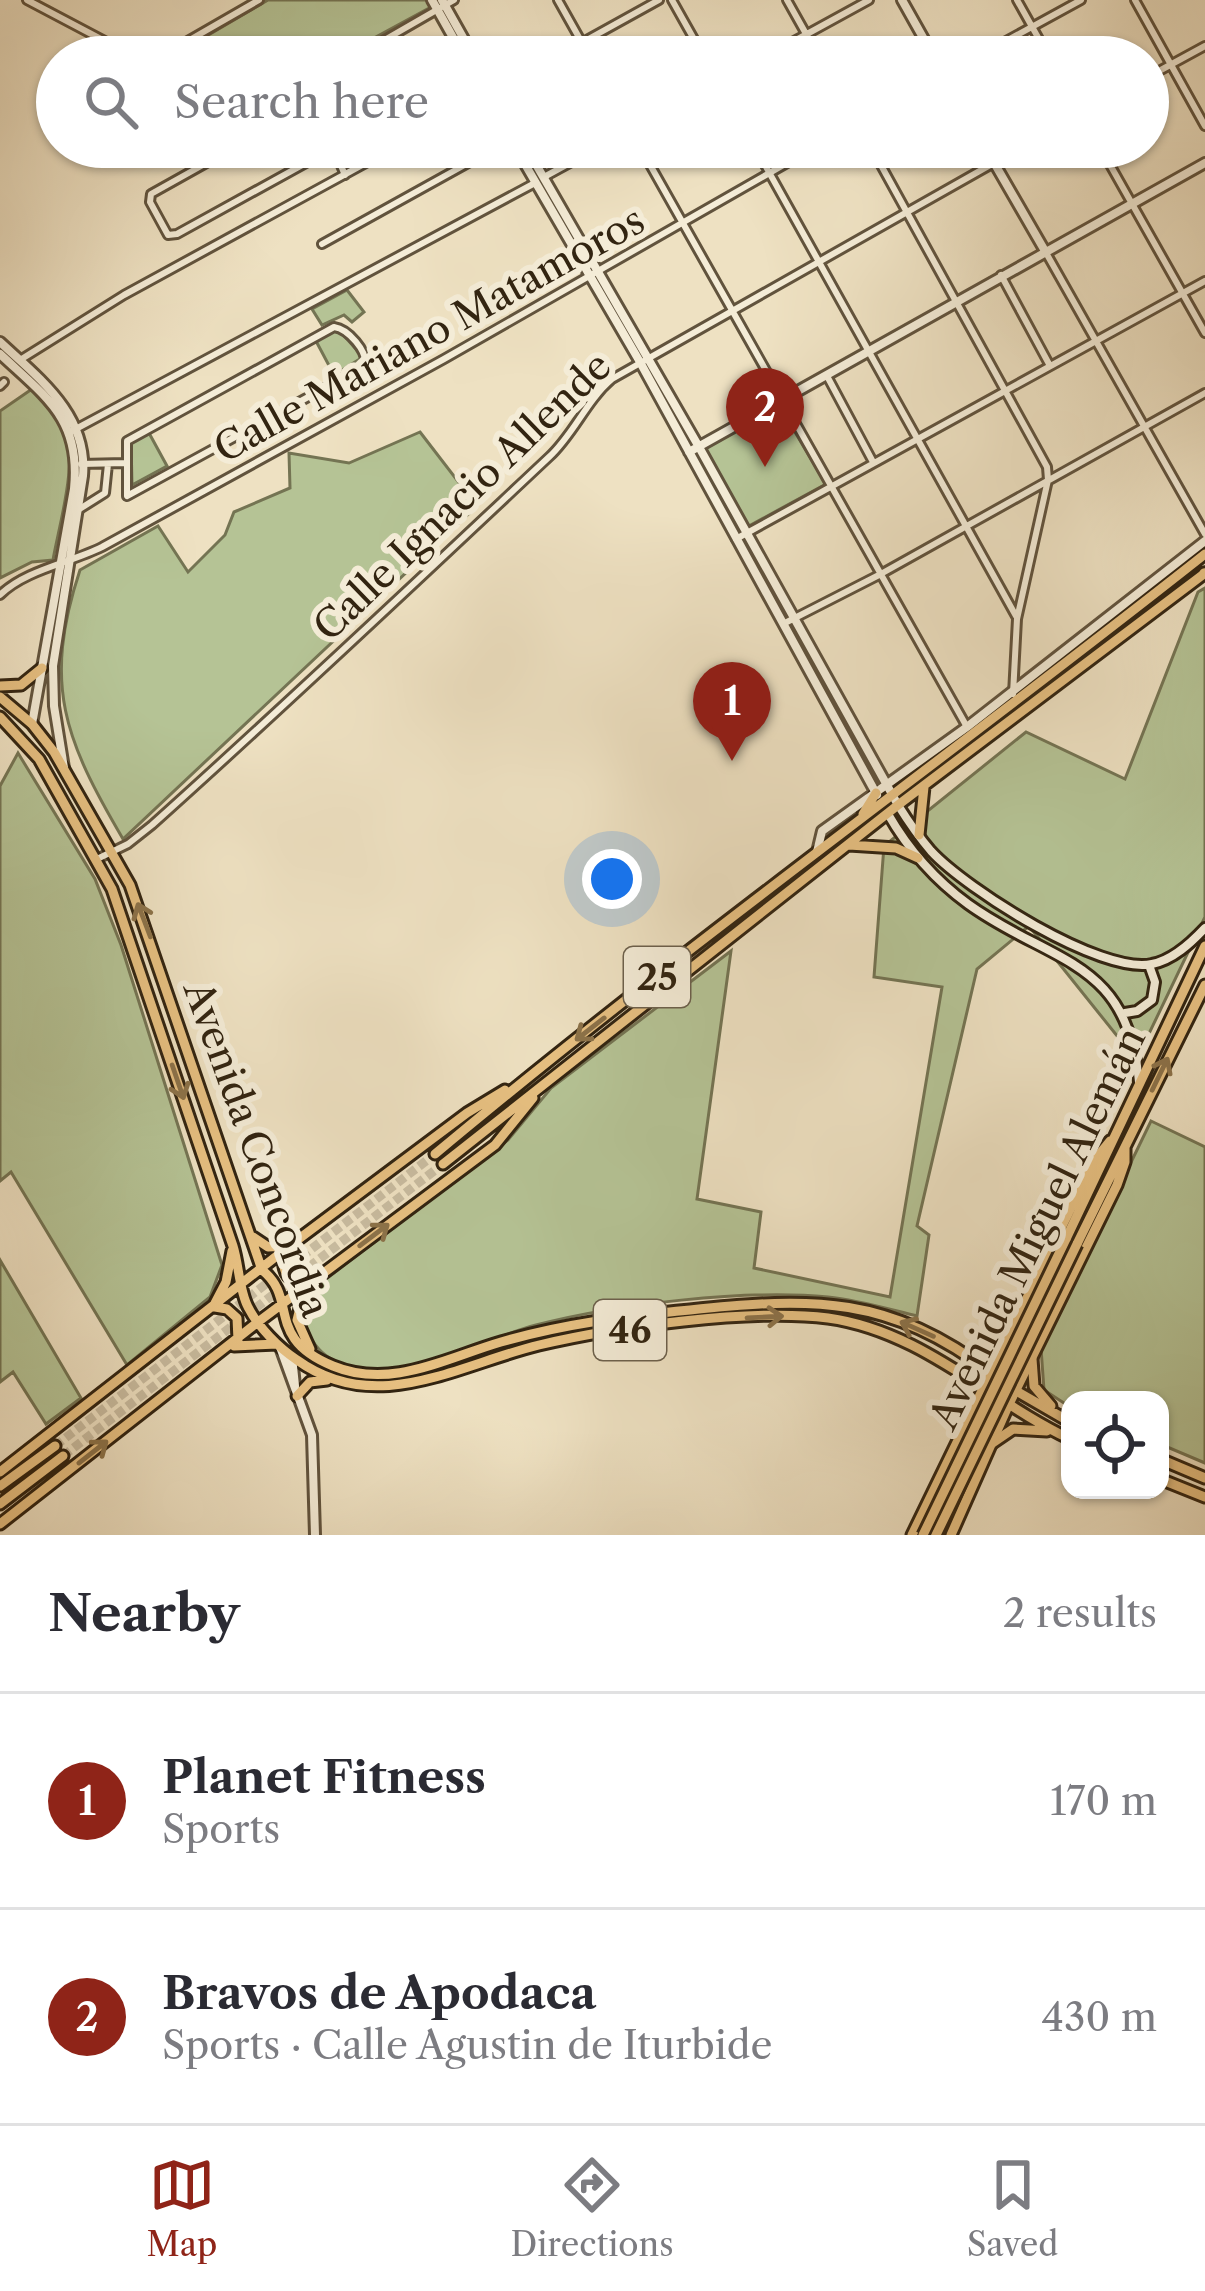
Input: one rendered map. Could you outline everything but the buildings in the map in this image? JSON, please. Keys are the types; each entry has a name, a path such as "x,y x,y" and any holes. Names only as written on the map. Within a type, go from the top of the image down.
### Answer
{"main road":[{"name":"25","path":"443,1164 849,844 885,809 892,795 970,731 1205,554"},
{"name":"25","path":"892,795 924,787 1205,573"},
{"path":"0,686 21,686 42,668"},
{"name":"Avenida Concordia","path":"0,698 32,724 113,852 146,925 262,1270 276,1282 284,1323 295,1341 316,1358 344,1370 391,1375 566,1325 792,1300 850,1306 893,1318 950,1344 1016,1391 1061,1415"},
{"name":"Avenida Concordia","path":"0,717 39,759 97,859 125,922 233,1246 248,1308 292,1357 333,1380 361,1387 397,1387 532,1347 602,1333 808,1316 855,1324 937,1357 1061,1434"},
{"path":"32,724 39,759"},
{"path":"919,835 924,787"},
{"path":"847,831 876,793"},
{"name":"25","path":"435,1154 526,1078 847,831 885,809"},
{"path":"849,844 896,848 919,858"},
{"name":"Avenida Miguel Alemán","path":"922,1535 1205,946"},
{"name":"Avenida Miguel Alemán","path":"936,1535 1205,985"},
{"path":"0,1472 288,1248 479,1105 526,1078"},
{"path":"0,1524 495,1144 537,1092"},
{"path":"912,1535 1093,1162 1110,1141"},
{"path":"951,1535 1009,1404 1118,1185 1125,1148"},
{"path":"246,1226 258,1242 288,1248"},
{"path":"212,1309 226,1282 233,1246"},
{"path":"288,1248 283,1268 287,1277 301,1283 314,1280"},
{"path":"305,1289 298,1327 316,1358"},
{"path":"212,1309 227,1309 237,1318 233,1344"},
{"path":"1011,1330 1012,1345 1018,1351 1039,1344"},
{"path":"233,1344 278,1345"},
{"path":"1031,1359 1036,1391 1061,1412"},
{"path":"296,1395 310,1382 333,1380"},
{"path":"968,1416 984,1415 997,1431"},
{"path":"992,1444 1020,1428 1058,1433"},
{"path":"0,1486 55,1446"},
{"path":"0,1504 63,1456"},
{"path":"1169,1463 1205,1478"},
{"path":"1169,1483 1205,1497"}],"street":[{"path":"27,0 95,36"},
{"path":"196,36 259,0"},
{"path":"558,0 579,36"},
{"path":"593,36 659,0"},
{"path":"672,0 692,36"},
{"path":"787,0 806,34"},
{"path":"802,36 868,0"},
{"path":"902,0 922,36"},
{"path":"1017,0 1036,36"},
{"path":"1015,36 1081,0"},
{"path":"1135,0 1154,36"},
{"path":"392,36 442,3"},
{"path":"442,3 455,36"},
{"path":"442,3 462,36"},
{"path":"1205,46 1170,65 1201,111 1205,126"},
{"path":"694,450 1205,163"},
{"path":"197,168 151,194 150,202 168,235 295,168"},
{"path":"342,168 345,175"},
{"path":"16,363 124,295 358,168"},
{"path":"322,244 459,168"},
{"path":"530,168 598,272 892,795 932,852 969,883 1102,959 1149,965 1183,949 1205,928"},
{"path":"534,168 588,278 643,359"},
{"path":"74,430 560,168"},
{"path":"652,168 970,731 909,770 892,795"},
{"path":"766,168 1017,619"},
{"name":"Calle Mariano Matamoros","path":"0,595 21,579 64,565 588,278 778,168"},
{"path":"882,168 1045,462 1048,480 1017,619 1016,698"},
{"name":"Calle Ignacio Allende","path":"97,859 152,825 318,674 554,452 601,389 643,359 985,168"},
{"path":"997,168 1205,538 1016,698"},
{"path":"1112,168 1205,333"},
{"path":"1001,275 1048,364"},
{"path":"736,539 1205,280"},
{"path":"332,328 342,328 366,356 363,368 128,497 126,474 127,441 332,328"},
{"path":"0,343 62,404 74,430 80,464 32,724"},
{"path":"0,354 16,363"},
{"path":"826,375 873,462"},
{"path":"783,624 1205,393"},
{"path":"694,450 736,539 876,793 919,858 972,907 1079,968 1125,1013 1139,1082"},
{"path":"80,464 125,463"},
{"path":"74,511 104,495 108,464"},
{"path":"108,475 126,474"},
{"path":"64,565 53,686 64,770"},
{"path":"876,766 886,772 909,770"},
{"path":"817,855 822,831 876,793 892,795"},
{"path":"1125,1013 1152,1000 1155,982 1149,965"},
{"path":"278,1345 312,1435 315,1535"},
{"path":"292,1357 296,1395"}],"green space":[{"path":"268,0 427,0 431,7 378,36 207,36"},
{"path":"347,290 364,312 352,322 344,315 322,325 312,309"},
{"path":"338,329 363,357 334,375 316,341"},
{"path":"32,389 57,416 68,439 67,492 53,560 32,562 0,578 0,411"},
{"path":"780,407 826,484 747,527 704,449"},
{"path":"420,432 477,506 123,839 86,771 66,710 63,647 80,570 158,526 188,572 225,535 234,512 290,488 289,453 349,463"},
{"path":"149,433 167,466 132,485 131,441"},
{"path":"1205,588 1205,917 1144,1044 1130,1052 1029,926 977,969 917,1226 929,1235 917,1316 828,1297 721,1297 568,1317 432,1362 389,1370 344,1365 318,1348 301,1318 313,1289 508,1140 551,1088 731,951 697,1199 761,1212 754,1268 890,1297 942,987 874,977 884,846 1026,732 1125,779 1198,592"},
{"path":"18,753 95,879 121,945 222,1265 210,1297 127,1365 11,1172 0,1181 0,786"},
{"path":"1151,1121 1205,1147 1205,1463 1169,1448 1169,1391 1061,1391 1061,1401 1044,1390 1041,1348"},
{"path":"0,1260 81,1398 46,1424 13,1372 0,1382"}],"tunnel":[{"path":"55,1446 435,1154"},
{"path":"63,1456 443,1164"}],"place":[{"name":"Bravos de Apodaca","path":"765,467"},
{"name":"Planet Fitness","path":"732,761"}]}
